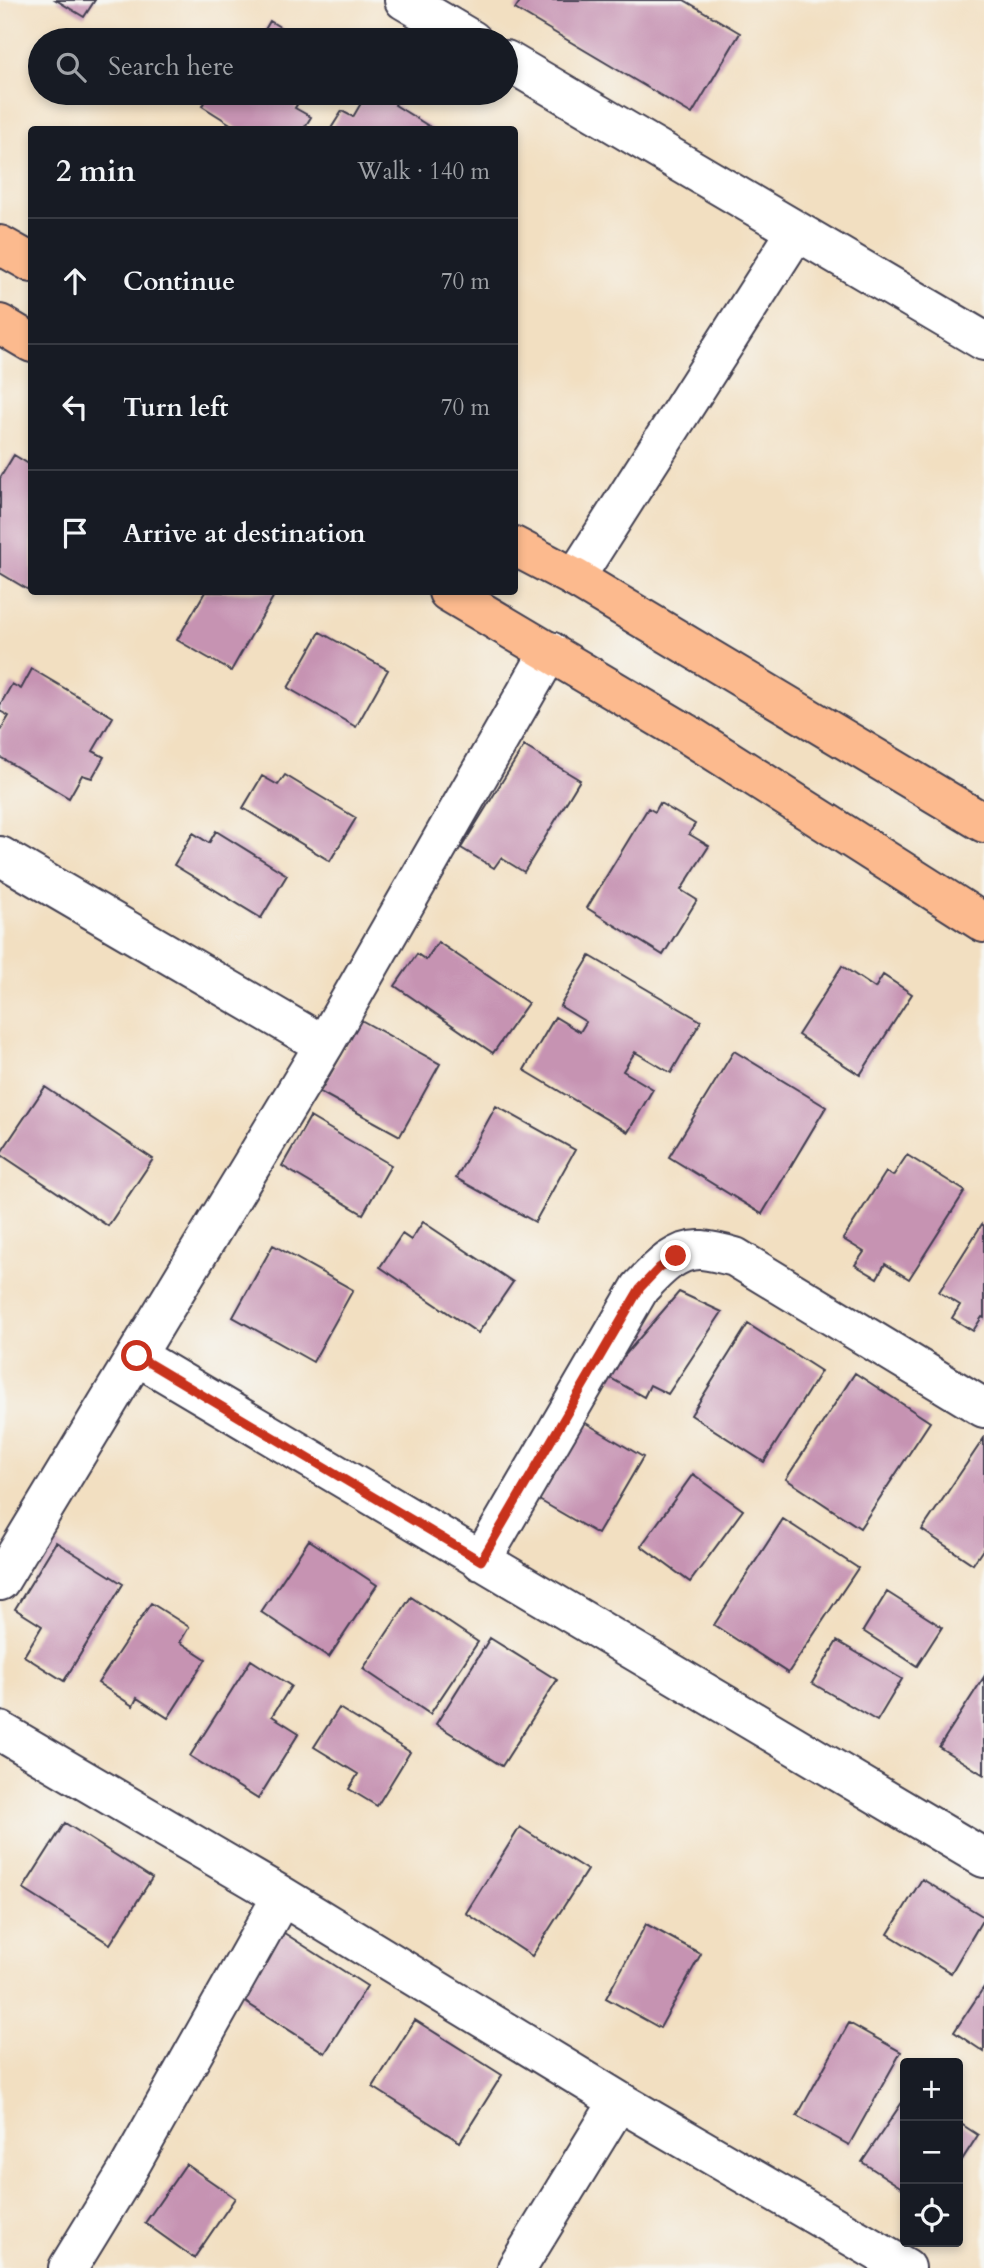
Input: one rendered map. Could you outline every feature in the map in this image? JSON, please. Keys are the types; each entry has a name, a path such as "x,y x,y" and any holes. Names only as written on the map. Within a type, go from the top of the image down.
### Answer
{"main road":[{"path":"0,245 28,261"},
{"path":"0,324 28,341"},
{"path":"518,548 575,578 984,823"},
{"path":"453,595 689,735 984,923"}],"street":[{"path":"404,0 452,28"},
{"path":"518,67 984,341"},
{"path":"575,578 796,232"},
{"path":"0,1581 324,1045 550,651"},
{"path":"0,856 324,1045"},
{"path":"481,1561 640,1288 659,1268 676,1256 699,1249 736,1257 984,1408"},
{"path":"137,1356 984,1858"},
{"path":"0,1731 282,1896 619,2101 906,2268"},
{"path":"68,2268 125,2175 282,1896"},
{"path":"517,2268 619,2101"}],"building":[{"path":"56,0 95,0 84,17"},
{"path":"521,0 684,0 740,33 692,114 515,9"},
{"path":"270,21 281,28 266,28"},
{"path":"297,105 295,108 311,117 305,126 234,126 202,106"},
{"path":"360,105 395,105 429,126 333,126 342,111 353,117"},
{"path":"14,455 28,464 28,590 0,573 0,478"},
{"path":"203,595 274,595 231,671 177,640"},
{"path":"320,632 388,670 356,727 288,688"},
{"path":"32,669 113,717 93,751 104,757 92,778 82,775 69,798 0,757 0,731 9,716 0,711 0,705 12,684 21,689"},
{"path":"524,746 580,780 524,872 501,858 494,868 461,848"},
{"path":"285,775 356,818 330,861 243,808 262,776 278,785"},
{"path":"660,803 695,824 689,834 709,846 681,890 697,900 663,955 587,908 648,808 655,812"},
{"path":"216,831 287,875 261,918 174,865 193,833 209,843"},
{"path":"438,942 528,1003 493,1053 395,986 417,954 426,960"},
{"path":"590,956 701,1021 671,1073 635,1052 623,1071 653,1089 628,1132 524,1070 555,1017 580,1032 586,1022 560,1006"},
{"path":"842,966 875,988 883,975 912,994 860,1075 798,1035"},
{"path":"361,1020 440,1064 400,1136 320,1092"},
{"path":"734,1051 826,1107 762,1214 669,1157"},
{"path":"45,1087 153,1159 108,1226 0,1154"},
{"path":"496,1106 575,1150 535,1222 456,1178"},
{"path":"310,1117 391,1165 363,1214 282,1166"},
{"path":"907,1155 965,1191 909,1279 885,1264 877,1278 855,1265 864,1252 843,1239 886,1172 893,1176"},
{"path":"423,1222 513,1282 478,1333 380,1267 402,1234 411,1240"},
{"path":"982,1224 984,1318 982,1317 973,1331 952,1318 960,1305 939,1292"},
{"path":"273,1245 353,1290 313,1362 233,1317"},
{"path":"679,1292 722,1312 668,1394 650,1385 644,1397 607,1376"},
{"path":"748,1324 821,1371 764,1462 691,1415"},
{"path":"855,1373 930,1422 860,1528 786,1479"},
{"path":"584,1422 643,1457 598,1534 539,1500"},
{"path":"984,1438 984,1548 973,1564 922,1530"},
{"path":"693,1474 743,1510 690,1582 641,1546"},
{"path":"783,1519 858,1568 788,1673 714,1625"},
{"path":"309,1540 377,1585 329,1657 261,1612"},
{"path":"56,1542 123,1584 64,1681 24,1656 42,1626 15,1609"},
{"path":"887,1592 942,1627 917,1666 863,1631"},
{"path":"411,1597 478,1642 430,1714 363,1669"},
{"path":"151,1603 189,1627 180,1642 206,1659 168,1718 137,1698 133,1706 98,1683"},
{"path":"490,1638 557,1680 502,1766 436,1724"},
{"path":"837,1641 902,1679 877,1721 812,1683"},
{"path":"251,1660 291,1686 272,1716 299,1733 258,1799 190,1756"},
{"path":"984,1677 984,1775 939,1747"},
{"path":"339,1708 410,1752 377,1806 349,1789 358,1774 314,1747"},
{"path":"65,1823 152,1878 110,1944 23,1889"},
{"path":"520,1827 587,1870 532,1956 466,1913"},
{"path":"922,1879 984,1917 951,1973 888,1934"},
{"path":"646,1924 701,1954 660,2028 606,1998"},
{"path":"281,1931 367,1986 325,2053 239,1998"},
{"path":"984,1987 984,2052 954,2032"},
{"path":"415,2020 502,2075 460,2142 373,2087"},
{"path":"849,2023 901,2052 849,2145 797,2116"},
{"path":"900,2105 900,2187 862,2162"},
{"path":"963,2125 978,2135 963,2158"},
{"path":"186,2164 235,2198 194,2258 145,2223"}],"route":[{"path":"137,1356 481,1561 640,1288 659,1268 676,1256"}]}
